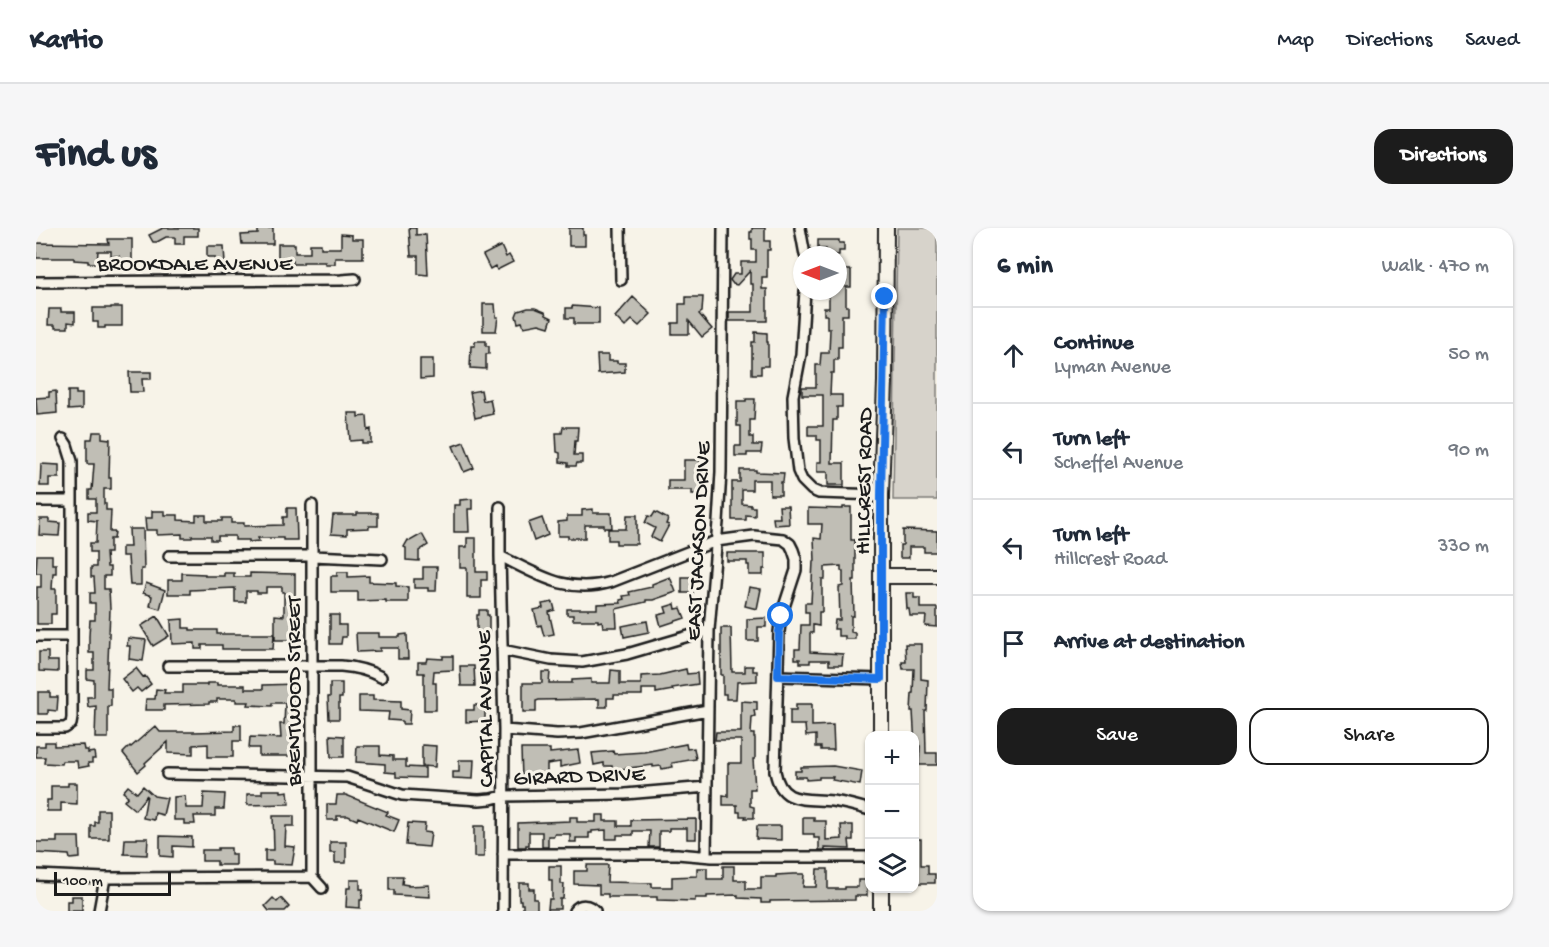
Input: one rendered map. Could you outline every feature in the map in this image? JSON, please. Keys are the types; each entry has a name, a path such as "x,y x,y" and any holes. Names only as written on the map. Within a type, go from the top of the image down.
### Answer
{"street":[{"path":"621,228 621,280"},
{"name":"EAST JACKSON DRIVE","path":"706,856 709,630 721,472 723,228"},
{"path":"800,228 803,246"},
{"name":"HILLCREST ROAD","path":"881,731 881,495 885,381 886,228"},
{"name":"BROOKDALE AVENUE","path":"36,282 355,279"},
{"path":"805,300 801,354 793,396 798,471 806,485 812,490 881,495"},
{"path":"36,728 65,728 70,724 72,718 72,461 71,453 63,440"},
{"path":"36,501 72,501"},
{"name":"BRENTWOOD STREET","path":"312,506 312,877"},
{"name":"CAPITAL AVENUE","path":"500,507 504,730 503,911"},
{"path":"500,556 554,582 596,587 717,541 754,536 783,540 790,544 796,559 796,570 781,616 779,632 775,771 779,786 791,797 839,802 865,809"},
{"path":"169,556 312,556 382,559"},
{"path":"882,576 937,576"},
{"path":"502,650 551,660 582,662 627,654 709,630"},
{"path":"36,636 72,636"},
{"path":"168,666 354,667 381,676"},
{"path":"778,676 881,679"},
{"path":"504,730 557,734 581,733 708,710"},
{"name":"GIRARD DRIVE","path":"167,774 347,777 402,795 479,800 503,796 624,794 707,787"},
{"path":"503,854 865,857"},
{"path":"36,875 105,878 312,877 322,888"},
{"path":"99,911 105,878"},
{"path":"881,893 881,911"},
{"path":"574,911 582,905 595,911"}],"shaded area":[{"path":"897,228 937,228 937,500 893,500"}],"building":[{"path":"163,228 198,228 198,236 184,236 184,244 175,244 175,237 166,237 153,242 149,235"},
{"path":"258,228 273,228 273,244 242,244 241,235 258,234"},
{"path":"409,228 416,228 416,235 426,234 428,275 418,274 418,256 411,256"},
{"path":"569,228 583,228 585,246 569,246"},
{"path":"752,228 765,228 765,241 770,241 770,250 767,250 767,277 762,277 762,289 767,289 767,321 729,321 729,312 753,312 753,284 750,284 750,271 737,285 730,280 734,274 741,274 741,262 756,262 756,250 752,250 752,239 750,239"},
{"path":"341,234 352,235 352,239 363,239 363,258 335,258 335,264 303,262 303,264 293,264 293,260 278,260 278,244 295,244 295,253 310,253 310,244 321,244 321,248 341,248"},
{"path":"108,239 132,239 132,263 119,263 119,256 111,256 111,251 98,251 97,263 74,260 74,258 36,258 36,243 109,244"},
{"path":"818,240 839,240 839,243 844,243 844,246 818,246"},
{"path":"207,246 224,246 225,264 215,264 215,257 207,257"},
{"path":"501,246 506,257 509,255 513,262 497,270 495,266 490,269 483,255"},
{"path":"847,270 851,270 851,287 847,287"},
{"path":"633,297 651,314 639,326 632,320 625,327 615,317"},
{"path":"686,297 703,297 702,312 699,314 712,329 702,337 689,321 689,334 672,334 672,323 679,323 679,304 686,304"},
{"path":"829,300 846,300 846,306 848,306 848,315 842,315 842,347 838,347 838,360 834,360 830,395 842,395 842,407 837,407 837,420 833,420 832,463 844,463 844,485 828,485 828,472 817,472 817,462 821,462 821,440 817,440 817,435 808,435 808,426 823,426 823,395 802,395 802,387 816,387 816,365 820,365 821,353 829,353 830,329 827,329 827,315 824,315 824,308 829,308"},
{"path":"483,304 495,304 496,317 498,317 496,331 483,331"},
{"path":"572,306 599,308 599,324 574,324 574,318 566,318 566,308 572,308"},
{"path":"122,307 122,326 98,328 98,322 93,322 93,308"},
{"path":"528,308 545,312 552,318 549,327 539,324 524,327 522,322 518,323 516,316 518,311"},
{"path":"49,309 75,312 75,323 68,322 68,328 55,328 55,325 48,325"},
{"path":"755,332 767,333 768,366 761,366 761,374 752,374 752,342 755,342"},
{"path":"475,341 486,341 486,346 489,346 489,354 486,354 486,369 470,368 471,346 475,346"},
{"path":"597,355 608,355 608,361 625,363 625,372 598,374"},
{"path":"420,359 433,359 433,378 420,379"},
{"path":"129,372 151,372 151,379 142,379 143,392 130,392"},
{"path":"481,390 483,401 490,399 493,414 475,418 470,392"},
{"path":"56,391 57,413 37,415 36,398 49,397 49,392"},
{"path":"68,391 82,394 82,409 68,410"},
{"path":"746,399 755,399 754,420 750,420 750,437 753,437 753,445 762,445 761,453 735,456 735,446 741,446 741,426 737,426 737,401 746,401"},
{"path":"348,413 358,413 358,417 367,416 368,430 371,429 371,443 362,443 362,440 350,441"},
{"path":"563,427 578,427 574,455 582,455 582,463 577,463 576,466 568,466 568,463 560,462 556,433 562,433"},
{"path":"93,432 102,432 102,438 110,439 111,489 104,489 104,504 106,504 106,510 111,510 110,532 115,532 114,539 110,539 110,553 106,553 110,576 104,576 104,589 109,589 110,609 107,688 111,688 111,706 108,706 108,738 95,738 96,706 88,707 87,697 94,697 94,680 87,679 87,670 94,670 94,653 89,653 89,636 90,620 95,620 95,603 90,603 90,593 95,593 91,567 96,567 96,552 90,552 90,543 96,543 97,521 88,520 88,512 96,512 96,499 89,499 94,464 87,464 87,439 92,439"},
{"path":"464,442 474,468 464,472 453,446"},
{"path":"684,460 700,460 702,494 692,494 692,490 668,490 668,480 684,480"},
{"path":"41,464 59,465 59,478 49,478 49,486 40,486"},
{"path":"740,470 784,473 781,495 770,495 770,480 752,480 752,490 742,490 742,504 755,507 755,516 746,515 746,520 732,520 732,482 740,482"},
{"path":"472,499 472,509 468,509 469,532 454,532 454,505 460,505 460,500"},
{"path":"779,506 788,506 789,524 774,525 773,518 780,518"},
{"path":"843,507 851,507 851,540 855,540 854,616 851,616 851,632 855,633 855,639 838,636 838,629 834,629 835,620 840,620 839,587 843,586 843,571 841,571 841,566 825,567 825,579 822,579 822,612 819,612 819,626 813,625 813,633 810,633 810,652 843,654 842,665 829,665 829,660 810,660 810,663 800,663 800,659 795,659 795,649 800,649 801,625 809,625 809,612 805,612 805,603 811,603 813,561 815,561 814,538 821,539 822,524 808,524 808,508 843,509"},
{"path":"287,508 296,508 297,540 258,538 259,541 249,542 249,540 235,540 235,536 218,536 218,540 211,540 211,536 182,538 182,534 157,535 157,530 146,530 145,518 152,518 152,511 165,511 165,515 178,515 178,520 196,521 196,515 206,515 206,521 222,521 222,518 231,518 231,523 244,523 244,526 283,525 283,517 287,517"},
{"path":"593,509 593,513 611,513 612,528 604,528 604,525 585,525 585,538 558,536 558,522 567,521 567,516 582,516 582,510"},
{"path":"655,512 668,519 666,524 669,525 660,542 651,537 655,528 645,523 648,516 652,517"},
{"path":"357,513 378,513 378,526 347,529 347,535 331,534 333,515 357,515"},
{"path":"627,515 637,515 637,544 616,544 616,540 608,540 608,529 626,529"},
{"path":"542,518 548,535 534,541 528,523"},
{"path":"40,519 60,523 59,536 39,535"},
{"path":"129,529 143,529 144,569 141,569 141,585 130,585 128,556 122,556 122,547 130,547"},
{"path":"903,530 937,531 937,552 924,552 924,547 909,547 909,558 900,558"},
{"path":"422,534 428,545 419,551 419,561 406,560 406,548 404,547 408,540"},
{"path":"467,538 476,538 476,572 487,572 487,580 481,580 481,598 467,598 467,568 460,568 460,547 467,547"},
{"path":"727,553 765,553 763,575 749,575 747,561 727,561"},
{"path":"37,555 52,555 52,564 56,564 52,589 56,589 56,614 51,614 51,624 37,624 37,587 41,587 41,573 36,573"},
{"path":"423,567 437,567 436,591 428,591 428,588 414,588 414,579 423,579"},
{"path":"337,572 348,572 348,577 369,576 369,582 396,583 396,586 408,587 408,602 358,601 358,592 331,592 331,576 337,576"},
{"path":"182,573 224,576 224,573 234,573 234,577 250,577 250,573 295,574 295,640 275,640 275,615 284,616 282,587 266,587 266,593 246,591 246,602 235,602 235,588 190,590 190,594 168,594 168,580 182,580"},
{"path":"670,577 676,592 616,609 617,627 603,627 602,621 598,622 598,620 573,620 573,615 567,615 567,609 597,609 597,604 621,603 623,596 630,595 629,592 652,587 652,584"},
{"path":"682,577 693,577 693,593 682,593"},
{"path":"146,583 165,590 160,609 150,606 152,596 143,593"},
{"path":"749,587 761,589 757,609 745,606"},
{"path":"906,593 914,593 914,598 920,598 920,608 937,608 937,627 925,626 926,616 910,616"},
{"path":"553,602 555,610 549,612 554,634 544,636 541,625 538,626 534,610 543,608 542,604"},
{"path":"675,604 676,609 681,608 685,618 661,626 658,615 667,613 665,607"},
{"path":"479,610 487,610 487,615 489,615 489,638 477,638"},
{"path":"330,615 339,615 339,625 346,625 346,637 342,637 341,644 330,644"},
{"path":"157,616 169,636 153,646 141,626"},
{"path":"766,618 766,627 758,627 758,641 747,641 747,619"},
{"path":"183,619 183,628 190,628 190,630 217,630 217,634 274,634 273,649 222,649 222,645 202,645 202,649 195,649 195,643 172,644 171,620"},
{"path":"647,621 649,632 624,637 622,626"},
{"path":"721,628 731,628 732,672 745,672 745,666 753,666 753,671 757,671 757,681 737,682 736,699 726,699 726,694 723,694"},
{"path":"356,633 379,633 379,637 400,637 400,635 407,634 408,659 398,659 398,648 357,652"},
{"path":"128,638 146,640 143,661 129,659"},
{"path":"905,644 921,644 921,679 928,680 927,711 925,711 926,753 937,753 937,765 919,765 919,731 914,731 913,711 911,711 914,669 903,669 902,662 906,662"},
{"path":"39,652 48,652 48,661 58,661 58,672 39,671"},
{"path":"443,656 453,656 453,670 434,671 436,710 424,710 424,673 418,673 418,662 426,662 427,658 443,659"},
{"path":"460,666 474,666 475,686 461,686"},
{"path":"136,668 151,684 141,692 137,688 132,692 122,679"},
{"path":"686,669 687,674 697,673 698,684 656,693 656,689 642,689 642,695 614,695 614,698 607,698 607,707 599,707 599,699 539,700 536,701 536,712 523,712 523,683 542,683 542,672 550,672 549,683 572,683 572,680 591,679 591,683 610,683 611,670 620,671 620,684 641,684 641,676 660,675"},
{"path":"207,683 245,685 245,689 263,689 263,685 297,684 297,706 294,706 293,718 293,756 259,756 259,748 249,748 250,737 281,738 280,724 284,724 285,703 272,703 272,706 248,705 249,702 236,702 236,699 217,699 217,702 209,702 209,704 164,705 164,710 145,710 146,699 155,699 156,689 165,690 164,693 183,693 183,685 207,685"},
{"path":"330,683 342,683 339,719 329,719"},
{"path":"38,692 50,692 50,697 58,697 57,711 48,710 48,714 38,714"},
{"path":"359,696 373,696 373,700 401,701 401,709 410,710 409,724 388,720 389,712 359,711"},
{"path":"741,701 757,702 757,710 754,710 755,716 752,717 751,734 754,734 755,738 755,759 753,759 755,789 750,789 750,806 754,807 754,818 740,816 740,812 737,812 737,805 723,805 723,795 728,796 728,763 741,763 741,740 715,740 716,732 741,732"},
{"path":"796,704 812,704 812,726 833,725 834,750 821,750 821,747 816,747 816,735 806,736 805,725 790,725 790,710 796,710"},
{"path":"474,705 485,705 485,721 466,722 466,710 474,710"},
{"path":"234,725 241,725 241,741 233,741 233,757 208,757 208,744 193,745 193,754 168,753 168,742 138,772 123,753 155,726 160,732 193,732 234,731"},
{"path":"330,735 344,736 344,757 331,757"},
{"path":"45,742 54,742 54,746 83,745 84,750 88,750 88,753 94,752 95,759 92,759 92,763 88,763 89,766 78,768 77,761 62,761 61,764 44,763 45,757 36,757 36,746 45,746"},
{"path":"686,744 687,749 694,748 696,759 672,763 673,767 662,769 661,766 653,767 653,765 621,769 621,773 613,773 612,766 604,766 604,763 594,765 592,753 644,752"},
{"path":"422,745 436,746 435,767 422,766"},
{"path":"357,746 380,746 380,755 393,756 393,760 406,760 406,767 425,768 425,778 396,777 396,773 385,772 385,764 356,762"},
{"path":"521,749 550,749 550,753 578,750 580,763 560,767 560,762 547,764 547,779 530,781 530,778 522,778"},
{"path":"459,760 474,760 473,779 453,778 453,772 459,772"},
{"path":"833,766 862,771 860,785 832,780 833,777 806,780 806,777 795,777 795,771 801,771 801,767"},
{"path":"68,783 77,783 77,804 61,803 61,811 47,811 47,800 51,800 51,786 68,786"},
{"path":"128,786 137,793 143,786 154,796 167,798 163,815 155,813 154,820 143,818 147,795 135,810 124,801 128,796 123,792"},
{"path":"262,790 288,791 289,804 247,805 247,794 262,794"},
{"path":"204,793 225,794 224,809 215,809 215,816 194,816 195,824 184,824 184,820 174,820 174,797 185,796 186,808 203,808"},
{"path":"337,795 346,795 388,812 386,815 399,820 394,832 358,817 357,820 348,816 337,816 337,820 327,820 327,804 336,804"},
{"path":"98,810 109,810 109,839 91,839 91,826 95,826 95,822 98,822"},
{"path":"596,815 604,815 604,821 618,821 618,826 631,826 631,820 696,819 696,839 687,839 687,828 669,828 669,831 659,831 659,847 649,847 650,831 633,831 633,835 617,835 617,839 606,839 606,830 592,831 589,833 589,838 576,838 576,842 570,842 570,834 554,834 554,836 548,836 548,847 542,847 542,832 529,832 529,845 518,847 518,823 570,821 570,817 577,817 577,822 596,822"},
{"path":"273,816 294,816 294,826 286,826 285,846 295,847 292,865 265,861 265,850 274,850"},
{"path":"803,817 814,817 814,821 826,821 826,840 842,839 841,825 853,825 853,840 849,840 850,849 825,848 825,850 819,850 819,838 814,838 814,834 803,834"},
{"path":"408,823 425,824 424,832 431,833 429,847 406,845"},
{"path":"474,826 484,826 484,857 474,857"},
{"path":"757,826 781,826 781,840 756,839"},
{"path":"160,836 192,837 192,847 173,846 173,857 160,856"},
{"path":"57,837 79,837 80,858 70,859 69,855 36,853 36,842 57,842"},
{"path":"148,838 147,855 124,854 125,839"},
{"path":"919,839 921,839 921,865 928,865 928,874 935,874 935,883 919,883"},
{"path":"330,842 346,842 346,863 335,863 335,853 330,853"},
{"path":"218,848 231,848 231,854 236,854 236,865 217,865 217,861 202,861 202,850 218,850"},
{"path":"587,865 608,865 607,882 652,883 652,887 672,887 672,877 697,876 697,868 707,868 707,879 723,879 723,866 734,866 734,880 746,880 746,889 761,889 761,877 793,874 804,874 803,887 816,887 817,869 828,869 828,889 858,887 858,880 865,880 867,896 855,896 855,900 770,901 770,903 761,903 761,899 738,898 738,895 707,896 707,898 695,898 695,901 657,900 657,897 608,897 608,894 599,894 599,885 574,884 574,871 587,871"},
{"path":"549,866 561,866 561,884 564,884 560,909 548,909 549,899 552,899"},
{"path":"389,876 403,876 402,884 408,886 429,885 430,897 394,895 394,890 389,890"},
{"path":"350,880 360,880 360,889 363,889 360,908 346,907"},
{"path":"519,883 529,883 529,889 534,889 537,911 523,911 523,904 519,900"},
{"path":"72,896 82,896 82,911 67,911 67,901 72,901"},
{"path":"273,898 277,902 281,898 289,907 285,911 269,911 265,906"}],"route":[{"path":"781,616 778,676 881,679 881,495 885,297"}]}
